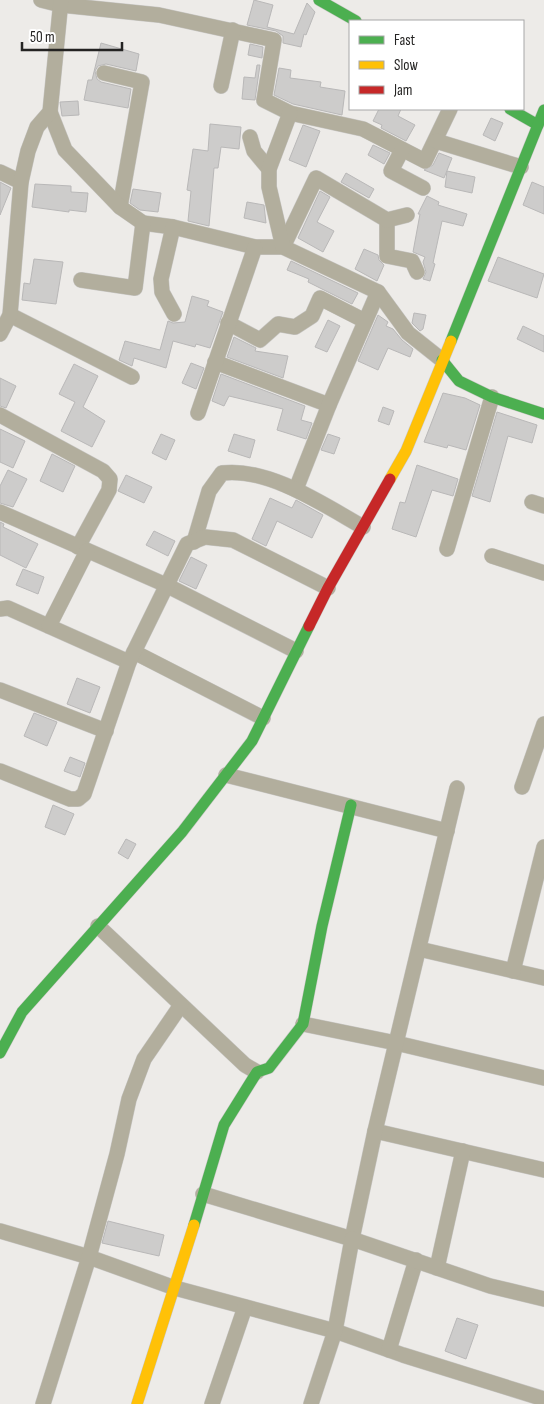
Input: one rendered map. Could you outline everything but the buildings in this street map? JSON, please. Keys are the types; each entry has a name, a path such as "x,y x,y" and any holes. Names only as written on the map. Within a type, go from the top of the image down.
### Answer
{"street":[{"path":"41,0 159,15 274,40 264,100 290,113 363,129 425,162 450,110"},
{"path":"319,0 354,20"},
{"path":"61,2 50,112 65,150 120,207 143,223 173,227 254,247 283,247 378,292 408,333 442,360 459,380 492,397 544,414"},
{"path":"221,86 233,30"},
{"path":"104,74 142,82 120,207"},
{"path":"512,110 538,125"},
{"path":"0,1053 12,1027 22,1012 182,832 252,741 328,588 406,451 544,110"},
{"path":"0,334 10,315 21,182 28,151 37,127 50,112"},
{"path":"283,247 269,187 269,169 290,113"},
{"path":"250,137 254,152 269,169"},
{"path":"436,141 521,167"},
{"path":"402,150 391,171 423,188"},
{"path":"0,172 21,182"},
{"path":"283,247 316,178 387,220 407,215"},
{"path":"387,220 386,256 412,262 417,272"},
{"path":"81,280 135,288 143,223"},
{"path":"173,227 161,279 162,292 174,314"},
{"path":"198,413 254,247"},
{"path":"0,257 14,263"},
{"path":"296,489 329,405 378,292"},
{"path":"228,323 260,340 278,324 295,327 312,316 320,298 365,321"},
{"path":"10,315 132,377"},
{"path":"215,362 329,405"},
{"path":"447,549 492,397"},
{"path":"0,415 103,471 110,479 109,490 49,626"},
{"path":"194,542 209,491 222,473 238,471 296,489 363,527"},
{"path":"0,512 166,585 296,651"},
{"path":"1,774 70,799 78,799 84,794 132,657 187,544 205,537 233,540 328,588"},
{"path":"492,556 544,573"},
{"path":"0,609 8,608 49,626 132,657 263,718"},
{"path":"0,690 106,731"},
{"path":"522,787 544,724"},
{"path":"226,775 351,805 447,831"},
{"path":"311,1404 335,1331 352,1238 375,1131 457,788"},
{"path":"137,1404 176,1288 224,1125 257,1072 270,1068 302,1024 322,926 351,805"},
{"path":"513,971 541,870 544,846"},
{"path":"98,926 245,1065 257,1072"},
{"path":"419,949 544,978"},
{"path":"43,1404 89,1257 135,1083 144,1059 181,1005"},
{"path":"302,1024 396,1043 544,1078"},
{"path":"375,1131 544,1170"},
{"path":"437,1268 463,1151"},
{"path":"203,1194 352,1238 490,1286 544,1299"},
{"path":"0,1231 89,1257 176,1288 335,1331 388,1350 544,1399"},
{"path":"388,1350 416,1260"},
{"path":"212,1404 244,1307"}],"traffic: fast":[{"path":"319,0 354,20"},
{"path":"512,110 538,125"},
{"path":"451,341 544,110"},
{"path":"442,360 459,381 492,397 544,414"},
{"path":"0,1053 22,1012 182,832 252,741 309,626"},
{"path":"194,1225 224,1125 257,1072 269,1068 303,1024 322,926 351,805"}],"traffic: slow":[{"path":"390,479 406,451 451,341"},
{"path":"137,1404 194,1225"}],"traffic: jam":[{"path":"309,626 328,588 390,479"}]}
